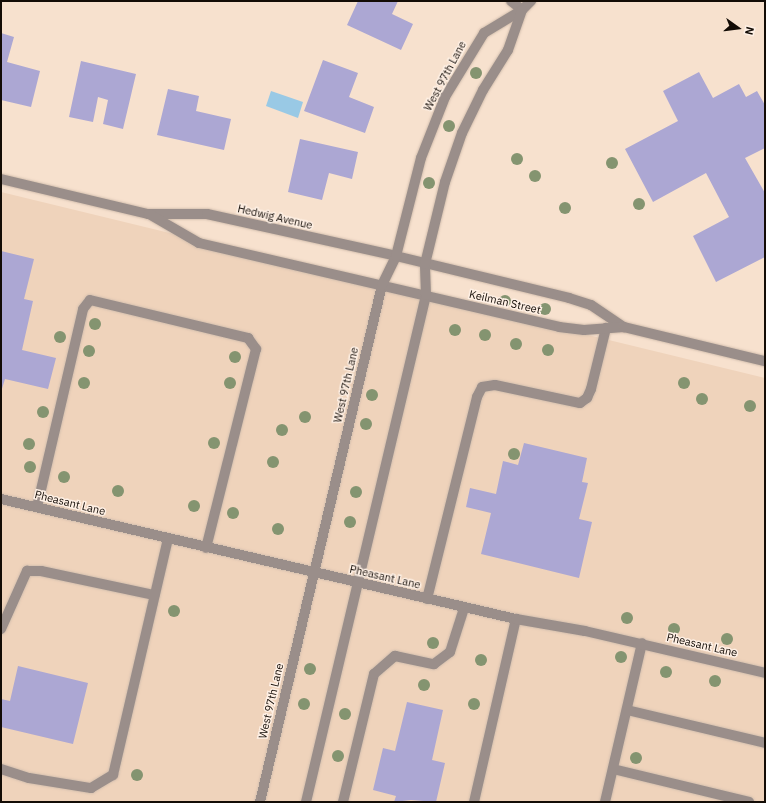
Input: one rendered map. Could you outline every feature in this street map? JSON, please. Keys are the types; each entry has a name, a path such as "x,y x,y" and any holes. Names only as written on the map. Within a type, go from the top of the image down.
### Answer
{"street":[{"path":"512,1 522,10"},
{"name":"West 97th Lane","path":"260,802 382,284 396,256 421,158 445,97 484,33 522,10 531,1"},
{"name":"West 97th Lane","path":"306,802 426,295 425,264 453,156 480,96 508,50 522,10"},
{"name":"Hedwig Avenue","path":"1,179 148,214 207,214 396,256"},
{"name":"Hedwig Avenue","path":"148,214 199,243 382,284"},
{"name":"Keilman Street","path":"396,256 591,305 624,327"},
{"name":"Keilman Street","path":"382,284 559,327 584,330 624,327 765,360"},
{"path":"37,507 82,309 90,300 98,301 248,338 256,350 206,548"},
{"path":"427,599 476,397 482,387 495,385 580,404 587,398 591,389 606,328"},
{"name":"Pheasant Lane","path":"1,499 516,620 642,643 765,673"},
{"path":"1,769 29,778 91,788 113,775 168,539"},
{"path":"1,629 27,571 41,571 154,595"},
{"path":"343,802 374,674 395,656 434,664 450,652 464,608"},
{"path":"474,802 516,620"},
{"path":"605,802 642,643"},
{"path":"627,710 765,743"},
{"path":"613,770 749,802"}],"shaded area":[{"path":"1,192 765,378 765,802 1,802"}],"water":[{"path":"271,91 303,102 298,118 266,106"}],"building":[{"path":"358,1 398,1 392,14 413,24 401,50 347,25"},
{"path":"1,33 14,37 7,62 40,71 31,107 1,100"},
{"path":"323,60 358,73 349,97 374,107 365,133 304,111"},
{"path":"81,61 136,74 123,129 103,124 108,100 98,97 93,122 69,117"},
{"path":"699,72 713,98 739,84 746,97 757,91 765,105 765,148 745,158 765,193 765,257 716,282 693,236 729,217 706,173 653,202 625,149 678,121 663,91"},
{"path":"168,89 199,96 196,111 231,119 224,150 157,135"},
{"path":"300,139 358,152 352,179 329,173 322,200 288,192"},
{"path":"1,251 34,259 24,299 33,301 22,350 56,358 48,389 5,379 1,392"},
{"path":"524,443 587,458 582,482 588,483 579,519 592,522 579,578 481,554 491,513 466,507 470,488 496,494 503,461 518,465"},
{"path":"18,666 88,683 73,744 1,727 1,699 10,701"},
{"path":"407,702 443,710 432,760 445,763 436,802 411,800 394,802 396,796 373,790 383,748 395,751"}]}
